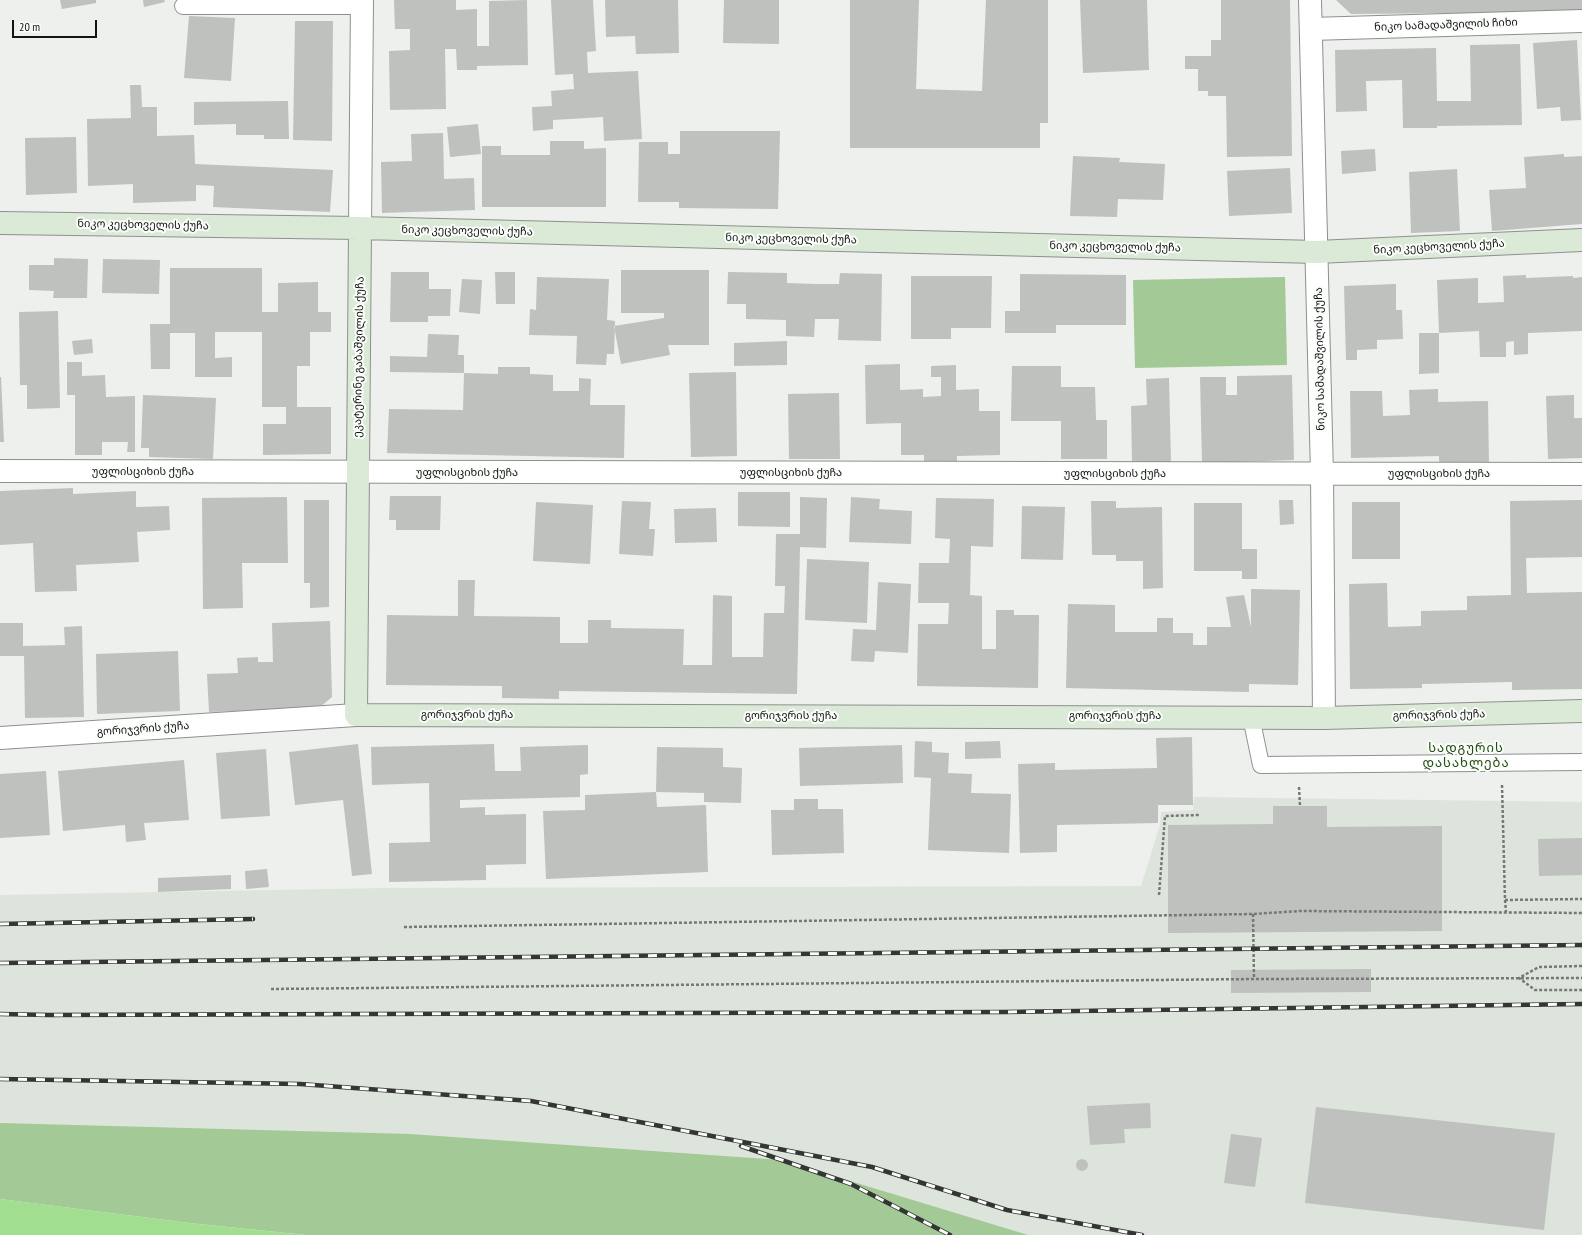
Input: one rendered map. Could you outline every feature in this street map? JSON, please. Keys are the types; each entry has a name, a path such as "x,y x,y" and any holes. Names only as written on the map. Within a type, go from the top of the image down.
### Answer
{"main road":[{"name":"ნიკო კეცხოველის ქუჩა","path":"0,223 360,228 1317,252 1582,240"},
{"name":"ეკატერინე გაბაშვილის ქუჩა","path":"356,715 360,228"},
{"name":"გორიჯვრის ქუჩა","path":"356,715 1324,718 1582,711"}],"street":[{"name":"ნიკო სამადაშვილის ქუჩა","path":"1310,0 1322,474 1324,718"},
{"name":"ეკატერინე გაბაშვილის ქუჩა","path":"360,228 362,3"},
{"name":"ნიკო სამადაშვილის ჩიხი","path":"1311,29 1582,21"},
{"name":"უფლისციხის ქუჩა","path":"0,471 358,473 1582,474"},
{"name":"გორიჯვრის ქუჩა","path":"0,738 356,715"}],"lane":[{"path":"183,6 362,3"},
{"path":"1251,717 1261,765 1582,762"}],"path":[{"path":"1502,763 1506,912"},
{"path":"1159,895 1165,816 1199,815"},
{"path":"1505,900 1582,899"},
{"path":"404,927 1253,914 1300,911 1582,913"},
{"path":"1253,914 1254,979"},
{"path":"1519,978 1539,967 1582,966"},
{"path":"1519,978 1536,990 1582,990"},
{"path":"270,989 1254,979 1582,978"}],"shaded area":[{"path":"1285,277 1287,365 1135,368 1133,280"},
{"path":"1194,797 1582,802 1582,1235 863,1235 0,1125 0,895 386,888 1141,886 1160,825 1161,812 1193,810"},
{"path":"0,1123 410,1134 781,1160 1028,1235 306,1235 189,1223 0,1199"},
{"path":"0,1199 189,1223 306,1235 0,1235"}],"building":[{"path":"60,0 96,0 96,3 62,9"},
{"path":"143,0 164,0 165,2 144,7"},
{"path":"394,0 456,0 456,10 477,9 477,46 489,46 489,1 527,0 528,65 477,66 477,70 457,70 456,49 445,49 446,109 390,110 389,51 410,50 410,29 395,29"},
{"path":"551,0 593,0 596,51 587,52 588,73 638,71 642,139 604,141 603,117 553,120 553,129 533,131 532,107 552,106 551,91 574,89 573,74 555,75"},
{"path":"605,0 678,0 679,53 636,54 635,36 606,37"},
{"path":"724,0 779,0 779,44 723,43"},
{"path":"850,0 919,0 916,89 982,91 986,0 1048,0 1048,123 1040,123 1040,148 850,148"},
{"path":"1080,0 1147,0 1149,70 1083,73"},
{"path":"1221,0 1290,0 1292,156 1227,157 1226,96 1208,96 1208,91 1198,91 1198,69 1185,69 1185,56 1211,56 1211,40 1221,40"},
{"path":"1336,0 1582,0 1582,12 1351,14"},
{"path":"189,16 235,18 231,81 184,78"},
{"path":"295,21 333,21 332,141 293,140"},
{"path":"1577,40 1581,120 1561,121 1560,107 1537,109 1533,43"},
{"path":"1520,44 1522,125 1403,128 1402,80 1366,81 1367,111 1336,112 1335,50 1436,48 1437,101 1471,101 1470,45"},
{"path":"130,85 141,85 142,107 157,107 157,136 194,135 195,164 333,170 330,212 213,207 214,186 196,185 196,201 133,203 133,184 88,186 87,119 131,118"},
{"path":"288,101 289,139 264,139 264,135 236,135 236,124 194,125 194,102"},
{"path":"478,124 481,154 450,157 447,127"},
{"path":"680,131 780,131 778,209 679,208 679,202 638,202 639,142 668,142 668,154 680,154"},
{"path":"443,133 444,179 474,178 475,210 382,213 381,162 412,161 411,134"},
{"path":"76,137 77,193 26,195 25,138"},
{"path":"550,141 584,141 584,149 606,148 606,207 482,207 482,146 501,146 501,155 550,155"},
{"path":"1375,149 1376,171 1342,174 1341,151"},
{"path":"1564,154 1564,157 1582,156 1582,224 1492,231 1489,190 1526,188 1524,157"},
{"path":"1073,156 1120,158 1119,162 1165,164 1163,200 1118,199 1117,217 1070,216"},
{"path":"1290,168 1292,213 1229,216 1227,171"},
{"path":"1457,169 1460,231 1411,233 1409,172"},
{"path":"54,258 88,259 87,298 53,298 54,291 29,290 29,265 54,265"},
{"path":"103,259 160,260 159,294 102,293"},
{"path":"170,268 262,268 262,312 278,312 278,283 318,282 318,312 331,312 331,332 310,332 310,366 297,366 297,407 331,407 331,454 263,455 263,424 286,424 286,407 262,407 262,332 215,332 215,358 232,357 232,377 195,377 195,333 170,333 170,369 151,369 150,324 170,324"},
{"path":"621,270 709,270 709,345 668,345 670,355 621,364 614,326 664,318 664,313 621,313"},
{"path":"391,272 429,272 429,289 451,289 450,316 428,316 428,322 390,322"},
{"path":"495,272 515,272 515,304 496,304"},
{"path":"728,272 787,273 787,283 816,284 839,284 840,273 882,274 881,341 838,340 839,319 815,319 814,337 786,336 786,320 746,319 746,304 727,304"},
{"path":"1020,274 1126,275 1126,325 1056,325 1056,333 1005,333 1005,311 1020,311"},
{"path":"1526,275 1526,278 1582,277 1582,331 1528,333 1528,354 1514,355 1514,341 1506,342 1506,357 1480,357 1479,331 1439,333 1437,280 1478,278 1478,303 1504,302 1503,276"},
{"path":"911,276 992,276 991,328 951,328 951,339 911,339"},
{"path":"537,277 609,279 607,320 615,321 614,354 607,354 606,365 576,364 577,336 529,335 530,309 536,310"},
{"path":"462,279 482,280 480,314 459,312"},
{"path":"1396,284 1396,310 1402,310 1403,339 1377,340 1377,349 1357,350 1357,360 1346,360 1344,286"},
{"path":"58,311 60,408 27,409 27,385 20,385 19,312"},
{"path":"1419,333 1439,333 1439,373 1419,374"},
{"path":"428,334 459,335 458,355 464,355 464,373 390,372 390,356 427,357"},
{"path":"92,339 93,353 74,355 72,341"},
{"path":"787,341 787,365 734,366 734,343"},
{"path":"67,362 82,362 82,376 105,375 106,397 135,396 135,452 127,452 128,442 102,442 102,455 75,455 75,395 67,395"},
{"path":"900,364 900,390 923,389 923,397 941,396 941,377 931,377 931,366 956,365 956,390 979,389 979,411 1000,411 1000,455 957,456 957,461 924,461 924,455 901,455 901,423 866,424 865,365"},
{"path":"1012,366 1061,366 1061,387 1095,387 1096,420 1107,420 1107,459 1061,459 1061,421 1011,421"},
{"path":"498,367 530,367 530,374 553,375 553,391 579,391 579,378 591,379 590,405 625,405 624,458 387,453 389,409 463,410 464,373 498,374"},
{"path":"736,372 737,456 691,457 689,373"},
{"path":"1292,375 1294,460 1202,463 1200,377 1226,377 1226,395 1237,395 1237,376"},
{"path":"1,377 4,442 0,442"},
{"path":"1169,378 1171,463 1132,464 1131,406 1147,405 1146,379"},
{"path":"1438,389 1438,402 1488,401 1489,464 1439,465 1439,456 1351,458 1350,391 1382,391 1383,416 1410,415 1409,390"},
{"path":"839,393 840,459 789,459 788,394"},
{"path":"143,395 216,398 213,459 149,457 149,448 141,448"},
{"path":"1574,395 1574,418 1582,418 1582,458 1548,459 1546,396"},
{"path":"73,488 73,494 136,491 136,507 169,506 170,530 137,532 139,562 76,565 77,591 35,592 33,543 0,545 0,491"},
{"path":"738,492 790,492 790,527 738,526"},
{"path":"390,496 441,496 440,530 396,530 396,520 389,520"},
{"path":"287,497 288,563 242,563 243,608 203,609 202,498"},
{"path":"800,497 827,498 826,548 800,547 797,694 559,691 559,699 502,698 502,686 386,685 387,615 458,616 458,580 475,580 474,616 560,617 560,643 588,643 588,620 611,620 611,628 684,629 683,665 712,665 713,595 732,596 732,657 763,657 764,613 784,613 785,586 775,586 776,534 800,534"},
{"path":"851,497 880,499 879,509 912,511 911,544 849,542"},
{"path":"936,498 994,499 993,547 971,546 970,595 982,596 982,649 996,649 996,610 1014,610 1014,615 1039,615 1038,688 917,686 918,624 948,624 949,603 918,603 919,563 949,563 950,539 935,538"},
{"path":"304,500 329,500 329,607 310,608 310,583 304,583"},
{"path":"1279,500 1293,500 1294,524 1280,525"},
{"path":"1582,500 1582,557 1526,558 1527,593 1582,592 1582,689 1512,690 1512,682 1422,684 1422,688 1350,689 1349,584 1387,583 1388,627 1421,626 1421,611 1467,610 1467,596 1511,595 1510,501"},
{"path":"622,501 651,502 649,529 655,529 653,556 619,554"},
{"path":"1091,501 1116,501 1116,508 1162,507 1163,588 1143,589 1143,561 1116,561 1116,555 1092,555"},
{"path":"536,502 593,505 590,564 533,561"},
{"path":"1352,502 1400,502 1400,559 1352,559"},
{"path":"1194,503 1242,503 1242,549 1257,549 1257,579 1242,579 1242,571 1194,571"},
{"path":"1022,506 1065,507 1063,560 1021,559"},
{"path":"716,508 717,542 675,543 674,509"},
{"path":"807,559 869,562 867,623 805,620"},
{"path":"878,582 911,584 908,653 875,651 874,662 851,661 853,629 876,630"},
{"path":"1251,589 1300,590 1298,685 1249,684 1249,692 1066,688 1068,604 1115,605 1115,632 1157,632 1157,618 1173,618 1173,633 1193,633 1193,645 1207,645 1207,627 1231,627 1226,597 1244,595 1251,627"},
{"path":"330,621 332,697 319,708 209,712 207,674 238,673 237,658 258,657 258,662 273,662 272,623"},
{"path":"0,623 23,623 23,646 65,645 64,627 82,626 84,717 25,718 24,656 0,656"},
{"path":"178,651 180,711 97,714 96,654"},
{"path":"1192,737 1193,805 1158,805 1158,823 1057,825 1057,852 1020,853 1018,764 1055,763 1055,770 1157,768 1156,738"},
{"path":"915,741 932,742 932,752 949,753 948,773 972,774 971,793 1011,794 1009,853 928,850 931,778 914,777"},
{"path":"1000,741 1001,758 965,759 965,742"},
{"path":"358,744 372,874 352,876 343,800 295,805 289,752"},
{"path":"494,744 495,771 521,771 520,747 588,745 588,774 580,775 580,797 460,800 460,808 485,807 485,815 526,814 526,864 486,865 486,880 389,882 389,843 430,842 429,783 372,785 371,747"},
{"path":"902,745 903,783 800,786 799,748"},
{"path":"657,747 723,748 723,767 742,768 741,803 704,802 704,793 656,792"},
{"path":"266,749 270,816 221,819 216,753"},
{"path":"184,760 189,820 144,823 146,840 126,842 125,825 63,831 58,771"},
{"path":"46,771 50,835 0,838 0,774"},
{"path":"656,792 657,807 706,805 708,872 546,879 543,811 585,810 585,795"},
{"path":"794,799 818,799 818,809 843,809 844,853 772,855 771,810 794,810"},
{"path":"1273,806 1327,806 1327,827 1442,826 1442,931 1168,933 1168,825 1273,824"},
{"path":"1582,838 1582,875 1539,876 1538,839"},
{"path":"267,869 269,887 246,889 245,871"},
{"path":"231,875 231,889 158,892 158,878"},
{"path":"1371,969 1371,992 1231,993 1231,970"},
{"path":"1150,1103 1151,1128 1124,1129 1125,1143 1090,1145 1087,1106"},
{"path":"1316,1107 1555,1133 1544,1230 1305,1203"},
{"path":"1231,1134 1262,1138 1255,1187 1224,1183"},
{"path":"1084,1159 1087,1160 1087,1170 1080,1171 1077,1170 1076,1163 1077,1160"}],"railway":[{"path":"0,924 253,919"},
{"path":"0,963 1582,945"},
{"path":"0,1014 1005,1012 1582,1004"},
{"path":"0,1079 300,1084 531,1101 872,1167 1007,1210 1142,1235"},
{"path":"741,1146 851,1184 950,1235"}],"district":[{"name":"სადგურის დასახლება","path":"1466,756"}]}
